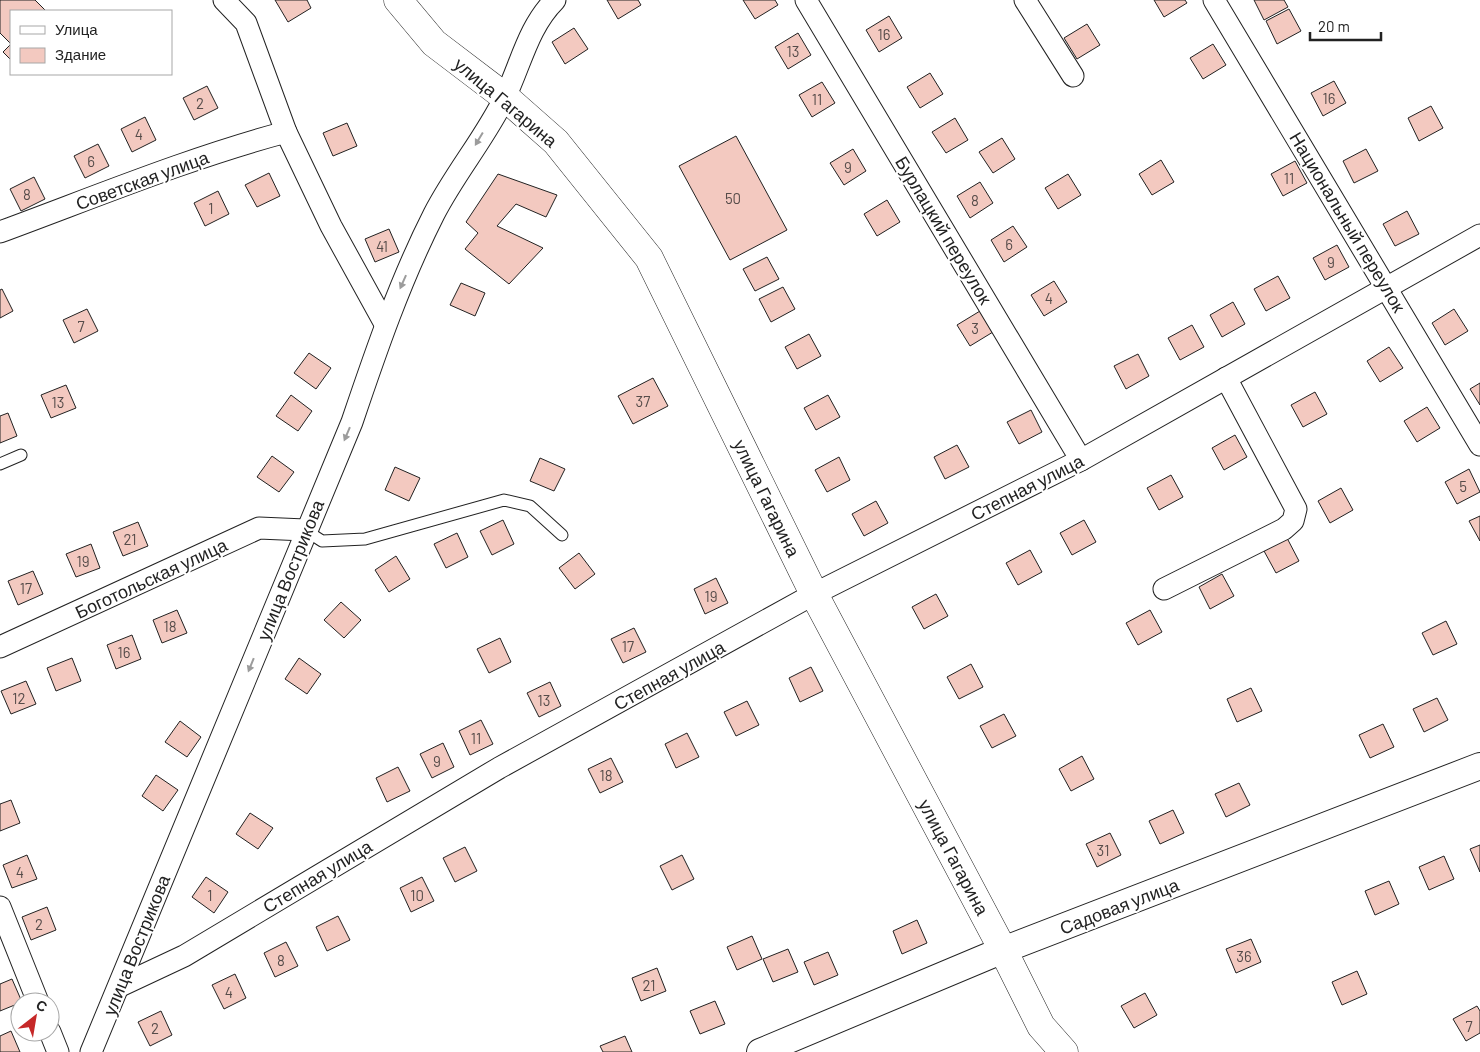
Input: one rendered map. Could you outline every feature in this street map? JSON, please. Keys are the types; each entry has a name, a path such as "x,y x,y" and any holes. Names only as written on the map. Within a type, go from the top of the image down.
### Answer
{"main road":[{"name":"улица Гагарина","path":"398,0 434,43 505,97 556,142 649,258 814,594 1004,950 1041,1026 1064,1052"}],"street":[{"path":"224,0 246,23 286,132 331,226 385,324"},
{"name":"улица Вострикова","path":"91,1052 120,986 305,530 352,422 385,324 434,213 505,97 528,39 544,11 555,0"},
{"name":"Бурлацкий переулок","path":"806,0 1081,460"},
{"path":"1025,0 1073,76"},
{"name":"Национальный переулок","path":"1214,0 1388,288 1480,445"},
{"name":"Советская улица","path":"0,232 171,169 246,143 286,132"},
{"name":"Степная улица","path":"120,986 184,956 499,768 814,594 1081,460 1480,236"},
{"path":"1164,589 1284,529 1293,521 1296,509 1226,378"},
{"name":"Боготольская улица","path":"0,647 259,528 305,530"},
{"name":"Садовая улица","path":"760,1052 1004,950 1480,766"},
{"path":"0,907 34,992"}],"lane":[{"path":"0,464 21,455"},
{"path":"305,530 322,541 365,539 504,500 530,506 562,535"}],"building":[{"path":"0,0 35,0 45,10 10,10 10,43 0,33"},
{"path":"275,0 307,0 311,8 288,22"},
{"path":"607,0 638,0 641,5 618,19"},
{"path":"743,0 775,0 778,5 755,19"},
{"path":"1154,0 1185,0 1187,3 1164,17"},
{"path":"1254,0 1284,0 1288,7 1264,20"},
{"path":"1289,9 1301,31 1277,44 1266,21"},
{"path":"889,16 902,38 879,52 866,30"},
{"path":"1087,24 1100,45 1077,59 1064,38"},
{"path":"574,28 588,49 565,64 552,42"},
{"path":"798,33 811,55 788,69 775,47"},
{"path":"1213,44 1226,65 1203,79 1190,58"},
{"path":"10,45 10,59 3,52"},
{"path":"930,73 943,94 920,108 907,87"},
{"path":"1334,81 1346,103 1323,116 1311,93"},
{"path":"822,82 835,103 812,117 799,95"},
{"path":"207,86 218,108 194,120 183,98"},
{"path":"1431,106 1443,128 1419,141 1408,118"},
{"path":"145,117 156,140 132,152 121,129"},
{"path":"955,118 968,140 946,153 932,132"},
{"path":"347,123 357,146 333,156 323,133"},
{"path":"736,136 787,230 730,260 679,166"},
{"path":"1002,138 1015,159 993,173 979,152"},
{"path":"98,144 109,166 85,178 74,156"},
{"path":"853,149 866,171 844,185 830,163"},
{"path":"1366,149 1378,171 1354,183 1343,161"},
{"path":"1161,160 1174,182 1152,195 1139,174"},
{"path":"1295,161 1307,183 1283,196 1271,174"},
{"path":"269,173 280,196 257,207 245,185"},
{"path":"498,174 557,195 546,217 516,204 497,226 543,248 509,284 465,249 478,233 466,222"},
{"path":"1068,174 1081,195 1058,209 1045,188"},
{"path":"34,177 45,199 21,211 10,189"},
{"path":"980,182 993,203 970,218 957,196"},
{"path":"218,191 229,214 205,226 194,203"},
{"path":"887,200 900,222 877,236 864,214"},
{"path":"1407,211 1419,234 1395,246 1383,224"},
{"path":"1013,226 1027,247 1004,262 991,240"},
{"path":"389,229 399,252 375,262 365,239"},
{"path":"1337,245 1349,267 1325,280 1313,258"},
{"path":"767,257 779,279 755,291 743,269"},
{"path":"1278,276 1290,298 1266,311 1254,289"},
{"path":"1054,281 1067,302 1044,316 1031,295"},
{"path":"461,283 485,293 475,316 450,305"},
{"path":"783,287 795,309 771,322 759,299"},
{"path":"2,289 13,311 0,318 0,290"},
{"path":"1233,302 1245,324 1222,337 1210,315"},
{"path":"87,309 98,331 74,343 63,320"},
{"path":"1454,309 1468,331 1445,345 1432,323"},
{"path":"980,311 993,332 970,346 957,325"},
{"path":"1192,325 1204,347 1180,360 1168,338"},
{"path":"809,334 821,356 797,369 785,347"},
{"path":"1389,347 1403,368 1380,382 1367,361"},
{"path":"309,353 331,368 316,389 294,373"},
{"path":"1138,354 1149,376 1126,389 1114,366"},
{"path":"653,378 668,406 633,424 618,396"},
{"path":"1480,383 1480,405 1470,389"},
{"path":"66,385 76,408 51,418 41,395"},
{"path":"1315,392 1327,414 1303,427 1291,405"},
{"path":"291,395 312,411 298,431 276,416"},
{"path":"828,395 840,417 816,430 804,408"},
{"path":"1427,407 1440,428 1417,442 1404,421"},
{"path":"1031,410 1042,432 1019,444 1007,422"},
{"path":"8,413 17,436 0,443 0,416"},
{"path":"1235,435 1247,457 1224,470 1212,448"},
{"path":"957,445 969,467 945,479 934,457"},
{"path":"272,456 294,472 279,492 257,477"},
{"path":"839,457 850,480 827,492 815,470"},
{"path":"540,458 565,469 554,491 530,481"},
{"path":"395,467 420,478 409,501 385,490"},
{"path":"1469,469 1480,492 1457,504 1445,482"},
{"path":"1171,475 1183,497 1159,510 1147,488"},
{"path":"1341,488 1353,510 1330,523 1318,501"},
{"path":"876,501 888,523 864,536 852,514"},
{"path":"1480,516 1480,541 1469,521"},
{"path":"503,520 514,544 492,555 480,531"},
{"path":"1084,520 1096,542 1072,555 1060,533"},
{"path":"138,522 148,546 123,556 113,532"},
{"path":"457,533 468,557 446,568 434,544"},
{"path":"1287,538 1299,561 1276,573 1264,551"},
{"path":"91,544 100,568 76,577 66,554"},
{"path":"1030,550 1042,572 1018,585 1006,563"},
{"path":"579,553 595,574 575,589 559,568"},
{"path":"396,556 410,579 389,592 375,570"},
{"path":"33,571 43,594 18,605 8,581"},
{"path":"1222,574 1234,596 1210,609 1199,587"},
{"path":"716,578 728,603 705,614 694,589"},
{"path":"936,594 948,616 924,629 912,607"},
{"path":"341,602 361,620 344,638 324,620"},
{"path":"177,610 187,633 162,643 153,620"},
{"path":"1150,610 1162,632 1138,645 1126,623"},
{"path":"1446,621 1457,644 1433,655 1422,633"},
{"path":"634,628 646,652 623,663 611,639"},
{"path":"132,635 141,659 116,669 107,645"},
{"path":"500,638 511,662 489,673 477,649"},
{"path":"72,658 81,681 56,691 47,668"},
{"path":"299,658 321,674 307,694 285,679"},
{"path":"971,664 983,687 959,699 947,677"},
{"path":"811,667 823,691 800,702 789,678"},
{"path":"26,681 36,704 11,714 1,691"},
{"path":"550,682 561,706 539,717 527,693"},
{"path":"1251,688 1262,711 1237,722 1227,699"},
{"path":"1437,698 1448,720 1424,732 1413,709"},
{"path":"747,701 759,725 736,736 724,712"},
{"path":"1004,714 1016,736 992,748 980,726"},
{"path":"481,720 493,744 470,755 459,731"},
{"path":"180,721 201,737 187,757 165,742"},
{"path":"1383,724 1394,747 1370,758 1359,735"},
{"path":"687,733 699,757 676,768 665,744"},
{"path":"443,743 454,767 432,778 420,754"},
{"path":"1082,756 1094,779 1071,791 1059,769"},
{"path":"611,758 623,782 600,793 588,769"},
{"path":"398,767 410,791 387,802 376,778"},
{"path":"156,775 178,790 163,811 142,796"},
{"path":"1239,783 1250,805 1226,817 1215,794"},
{"path":"11,800 20,823 0,831 0,804"},
{"path":"1173,810 1184,833 1160,844 1149,821"},
{"path":"250,813 273,828 258,849 236,834"},
{"path":"1110,833 1121,855 1097,867 1086,844"},
{"path":"1480,845 1480,872 1470,849"},
{"path":"465,847 477,871 455,882 443,858"},
{"path":"27,855 37,879 12,888 3,865"},
{"path":"682,855 694,879 672,890 660,866"},
{"path":"1444,856 1454,879 1429,890 1419,867"},
{"path":"206,877 228,892 214,913 192,897"},
{"path":"422,877 434,901 411,912 400,888"},
{"path":"1389,881 1399,904 1375,915 1365,891"},
{"path":"47,907 56,930 31,940 22,917"},
{"path":"338,916 350,940 327,951 316,927"},
{"path":"917,920 927,943 902,954 893,931"},
{"path":"752,936 762,959 737,970 727,947"},
{"path":"1251,939 1261,962 1236,973 1226,949"},
{"path":"286,942 298,966 275,977 264,953"},
{"path":"788,949 798,972 773,982 763,959"},
{"path":"828,952 838,975 814,985 804,962"},
{"path":"657,968 666,991 641,1001 632,978"},
{"path":"1357,971 1367,994 1342,1005 1332,982"},
{"path":"235,974 246,998 224,1009 212,985"},
{"path":"12,979 18,992 10,992 10,1007 0,1011 0,984"},
{"path":"1145,993 1157,1015 1134,1028 1121,1006"},
{"path":"715,1001 725,1024 700,1034 690,1011"},
{"path":"1477,1006 1480,1011 1480,1033 1466,1041 1453,1019"},
{"path":"161,1011 172,1035 150,1046 138,1022"},
{"path":"10,1031 10,1042 16,1042 20,1052 0,1052 0,1036"},
{"path":"625,1036 632,1052 603,1052 600,1046"}]}
